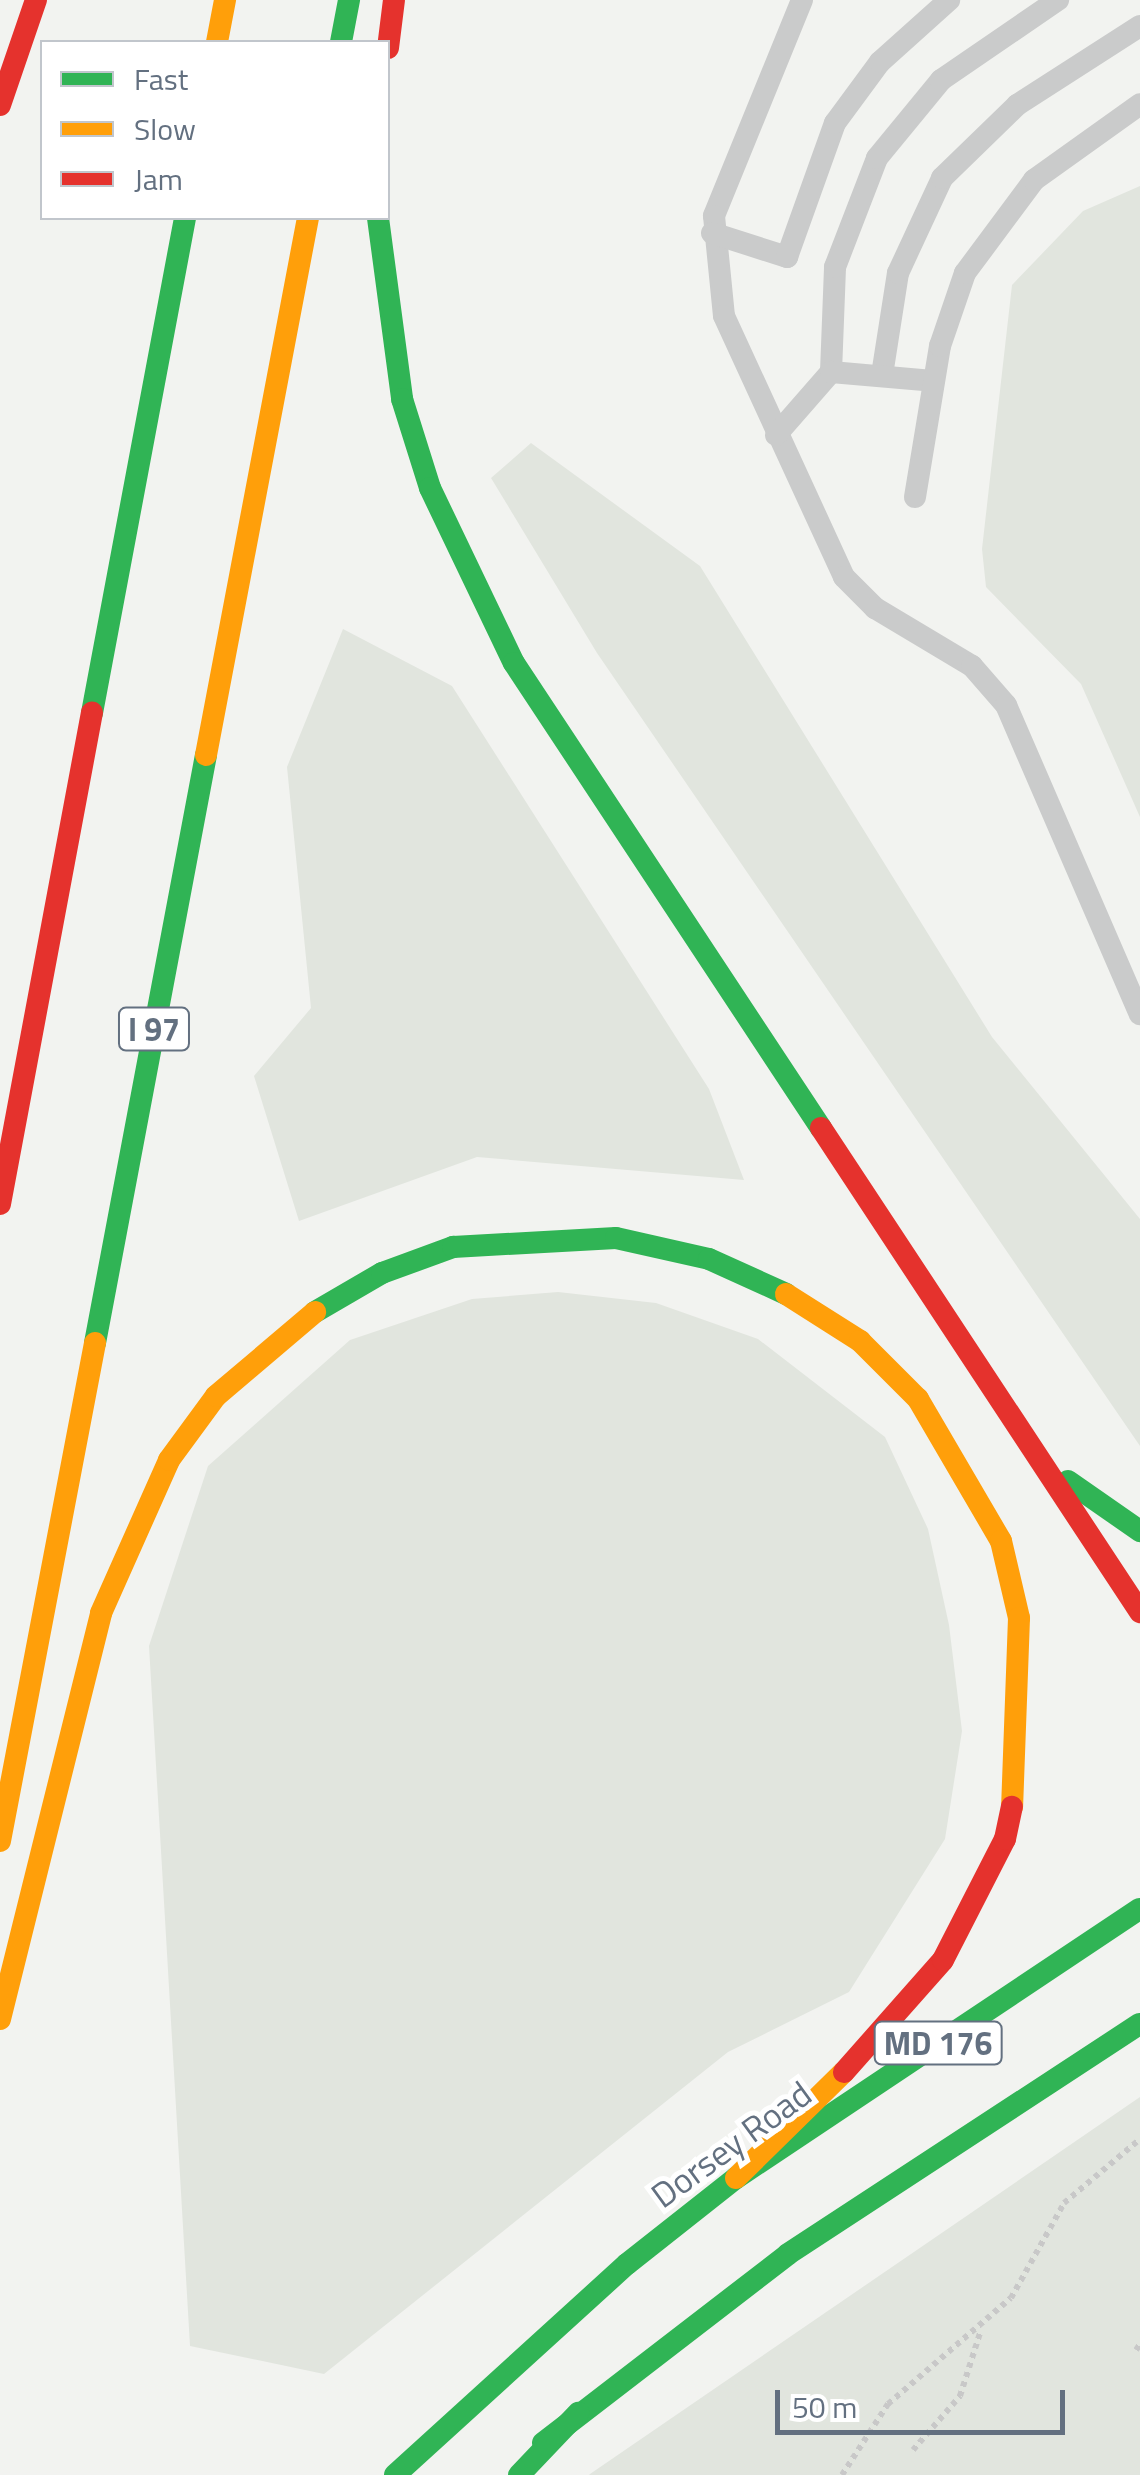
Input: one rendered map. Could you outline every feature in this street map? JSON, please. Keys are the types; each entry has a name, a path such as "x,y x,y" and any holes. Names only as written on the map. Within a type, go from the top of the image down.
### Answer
{"main road":[{"path":"0,106 36,0"},
{"path":"218,40 225,0"},
{"path":"341,40 349,0"},
{"path":"389,40 394,0"},
{"path":"0,1204 184,220"},
{"name":"I 97","path":"0,1840 308,220"},
{"path":"378,220 402,399 430,488 514,663 1140,1612"},
{"path":"0,2019 101,1613 170,1460 216,1396 317,1310 382,1273 453,1247 616,1238 709,1259 787,1294 860,1341 918,1398 963,1467 1001,1541 1019,1618 1019,1775 1006,1839 943,1960 892,2024 736,2178"},
{"path":"1046,1466 1140,1531"},
{"name":"Dorsey Road","path":"395,2475 627,2264 736,2178 1140,1909"},
{"name":"MD 176","path":"508,2475 578,2413 788,2254 1140,2024"},
{"path":"519,2475 578,2413"}],"lane":[{"path":"802,0 736,144 712,233 724,316 776,435 853,589 972,666 1006,705 1140,1014"},
{"path":"712,233 787,257 835,123 896,44 949,0"},
{"path":"776,435 831,372 835,268 877,158 941,80 1058,0"},
{"path":"882,375 898,273 942,178 1018,104 1140,26"},
{"path":"915,497 933,381 966,273 1014,201 1057,159 1140,104"},
{"path":"831,372 933,381"}],"path":[{"path":"842,2475 888,2404 980,2332 1011,2298 1064,2203 1140,2139"},
{"path":"913,2450 960,2396 980,2332"}],"shaded area":[{"path":"1140,186 1140,817 1081,684 986,587 982,549 1012,285 1083,211"},
{"path":"531,443 700,566 992,1037 1140,1219 1140,1446 597,653 491,478"},
{"path":"343,629 452,686 709,1089 744,1180 477,1157 299,1221 254,1076 311,1008 287,767"},
{"path":"558,1292 656,1303 758,1339 885,1437 928,1529 949,1625 962,1731 945,1839 849,1992 728,2052 324,2374 190,2346 149,1646 208,1466 350,1340 472,1299"},
{"path":"1140,2097 1140,2475 589,2475 590,2474"}],"traffic: fast":[{"path":"341,40 349,0"},
{"path":"92,713 185,220"},
{"path":"378,220 402,399 430,488 514,663 821,1128"},
{"path":"95,1343 206,755"},
{"path":"315,1312 382,1273 453,1247 616,1238 709,1259 786,1294"},
{"path":"1068,1481 1140,1531"},
{"path":"395,2475 627,2264 736,2178 1140,1909"},
{"path":"543,2443 788,2254 1140,2024"},
{"path":"519,2475 578,2413"}],"traffic: slow":[{"path":"217,40 225,0"},
{"path":"206,755 308,220"},
{"path":"786,1294 860,1341 918,1399 1001,1541 1019,1618 1012,1807"},
{"path":"0,2019 101,1613 169,1460 216,1396 315,1312"},
{"path":"0,1841 95,1343"},
{"path":"736,2178 844,2072"}],"traffic: jam":[{"path":"0,105 36,0"},
{"path":"389,40 394,0"},
{"path":"0,1204 92,713"},
{"path":"821,1128 1140,1612"},
{"path":"844,2072 943,1960 1005,1839 1012,1807"}]}
